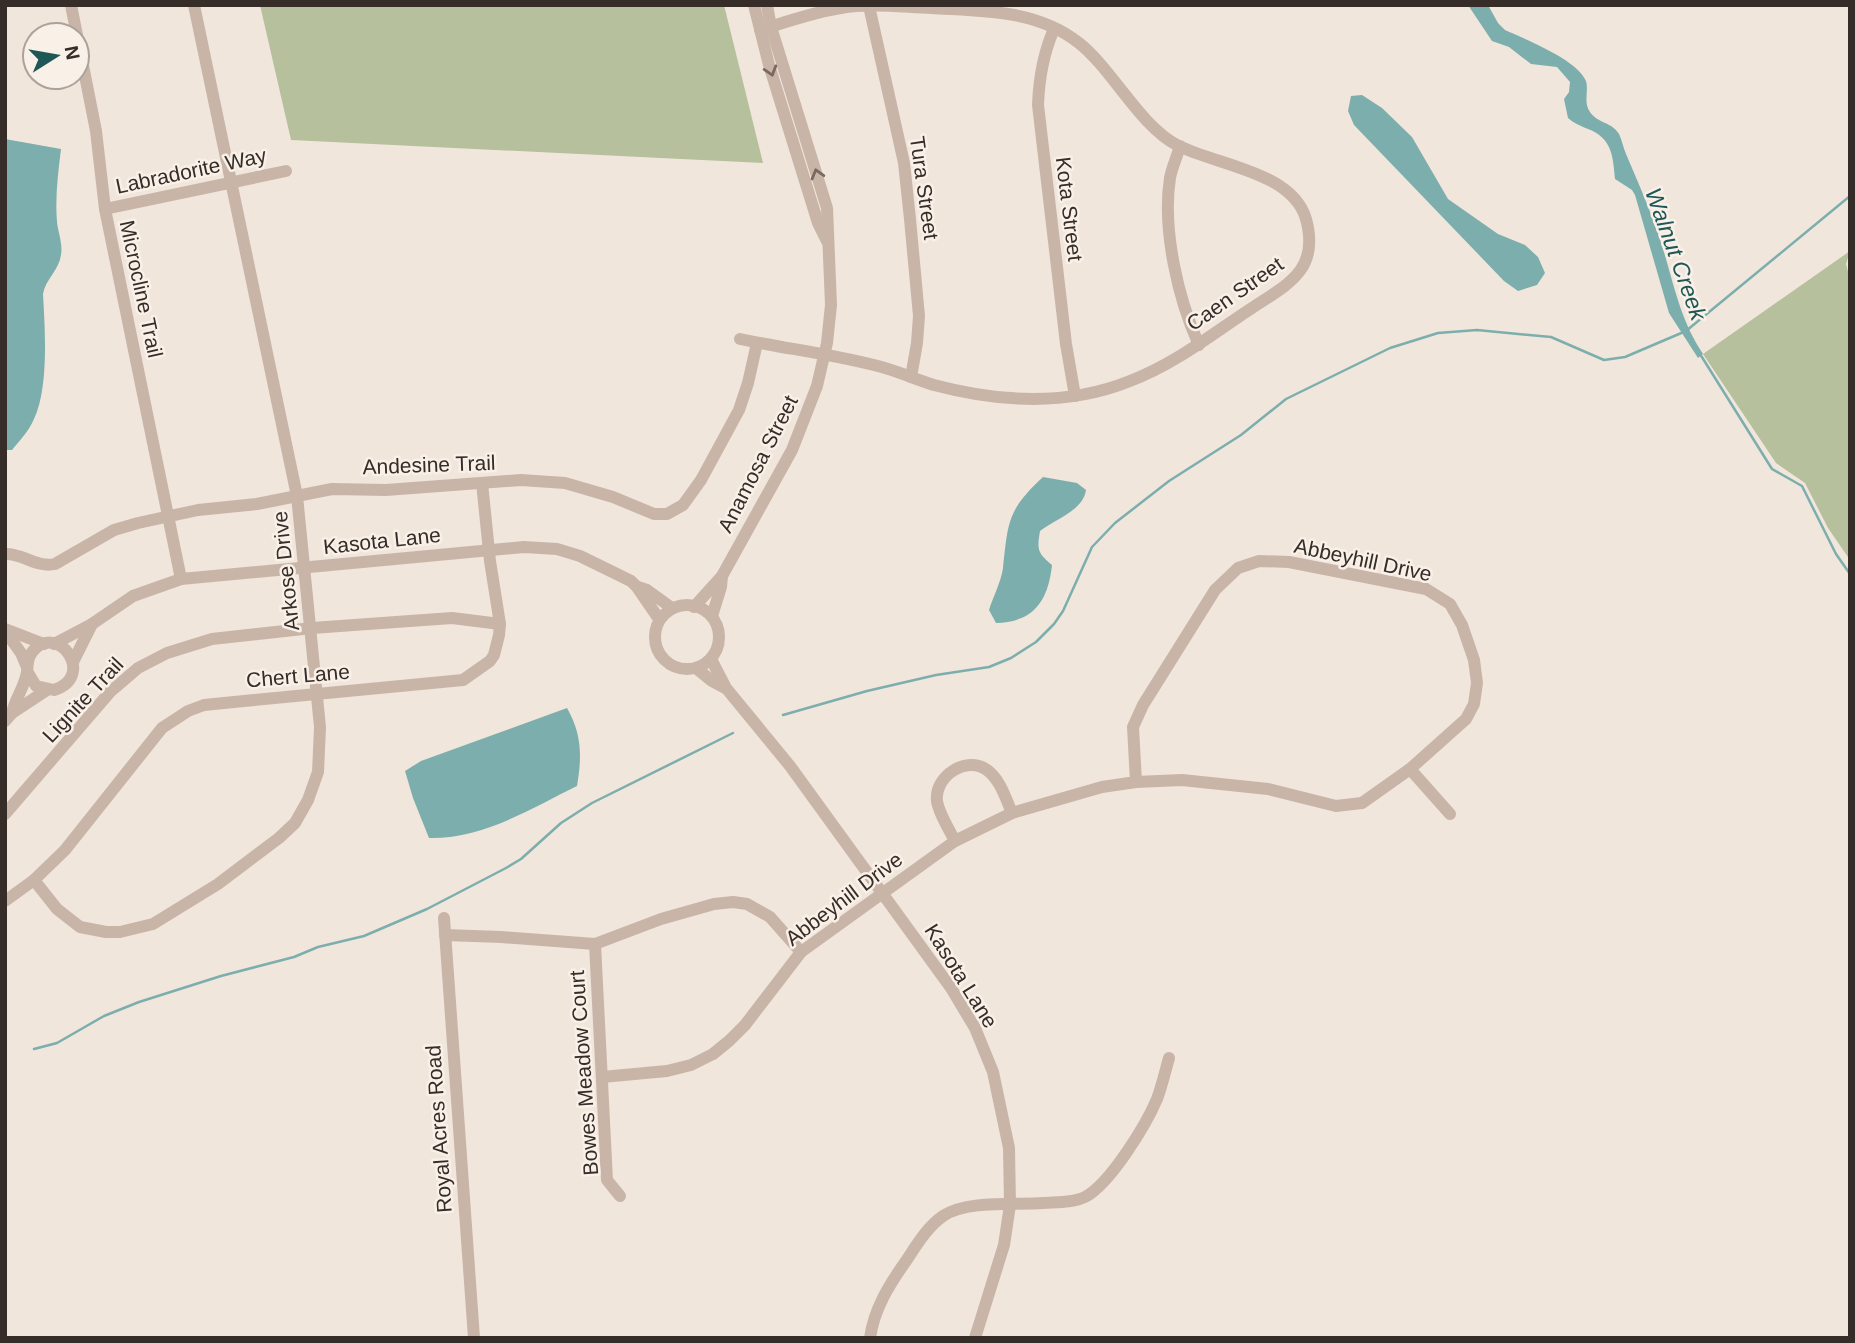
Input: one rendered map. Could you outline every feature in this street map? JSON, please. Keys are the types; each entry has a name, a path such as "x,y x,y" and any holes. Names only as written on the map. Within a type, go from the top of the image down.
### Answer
{"street":[{"name":"Microcline Trail","path":"71,5 96,131 105,209 181,579"},
{"name":"Arkose Drive","path":"34,880 68,919 80,927 113,932 137,929 153,923 218,884 279,838 295,823 308,800 318,772 320,753 312,628 297,496 194,5"},
{"name":"Anamosa Street","path":"694,607 722,576 792,450 810,407 825,356 831,304 827,208 766,28 754,5"},
{"name":"Anamosa Street","path":"766,28 767,5"},
{"name":"Caen Street","path":"740,340 884,367 975,395 1012,398 1075,396 1129,382 1199,345 1287,286 1303,270 1308,255 1309,234 1305,216 1298,202 1283,188 1263,177 1180,146 1158,131 1078,42 1054,29 994,8 869,6 840,8 766,28"},
{"name":"Tura Street","path":"869,6 904,163 916,267 919,316 911,377"},
{"name":"Kota Street","path":"1054,29 1038,79 1038,105 1066,344 1075,396"},
{"path":"1180,146 1171,176 1168,202 1178,290 1199,345"},
{"name":"Labradorite Way","path":"105,209 286,171"},
{"name":"Andesine Trail","path":"5,554 17,554 28,561 46,566 55,564 114,530 198,510 257,504 332,489 386,490 521,480 565,483 591,489 654,514 667,514 683,505 701,480 739,410 757,343"},
{"name":"Chert Lane","path":"5,901 34,880 65,850 162,728 176,718 204,705 463,680 483,667 494,655 500,624 482,483"},
{"name":"Kasota Lane","path":"8,717 32,652 92,624 133,596 181,579 524,547 557,549 591,561 631,581 659,619 655,635 659,653 664,661 680,669 696,668 726,688"},
{"name":"Abbeyhill Drive","path":"602,1077 667,1071 691,1065 713,1054 745,1025 801,951 956,841 1012,813 1066,796 1136,782 1182,780 1268,789 1336,806 1362,803 1410,769 1466,719 1474,704 1477,683 1474,660 1462,625 1450,604 1426,589 1289,562 1259,561 1238,568 1215,590 1143,705 1133,727 1136,782"},
{"name":"Anamosa Street","path":"712,616 722,576"},
{"name":"Kasota Lane","path":"637,587 647,590 672,608"},
{"path":"659,619 672,608 694,607 707,611 712,616 718,634 718,645 711,659 696,668"},
{"name":"Lignite Trail","path":"5,814 110,692 138,668 167,653 212,639 312,628 452,618 500,624"},
{"name":"Kasota Lane","path":"8,717 47,690 60,688 69,680 73,662 92,624"},
{"path":"5,630 66,650 73,662"},
{"path":"5,630 21,653 32,682 47,690"},
{"name":"Kasota Lane","path":"711,659 726,688 790,766 951,988 975,1028 993,1072 1009,1148 1010,1205 1004,1245 975,1338"},
{"path":"956,841 937,799 939,785 947,774 960,766 975,765 986,769 997,780 1012,813"},
{"path":"1410,769 1450,814"},
{"path":"445,935 595,944 661,919 714,904 733,902 747,904 770,917 801,951"},
{"name":"Royal Acres Road","path":"444,918 474,1338"},
{"name":"Bowes Meadow Court","path":"595,944 607,1180 620,1196"},
{"path":"870,1338 880,1301 928,1231 943,1216 962,1207 1062,1202 1083,1198 1103,1183 1117,1167 1156,1101 1169,1058"}],"green space":[{"path":"260,5 724,5 763,163 291,140"},
{"path":"1850,251 1846,264 1850,279 1850,560 1828,528 1805,483 1776,463 1703,354"}],"water":[{"path":"1468,5 1488,5 1505,30 1550,51 1581,73 1586,81 1590,112 1616,130 1620,136 1658,232 1685,320 1703,354 1698,358 1669,313 1635,195 1615,179 1612,155 1607,143 1596,133 1568,118 1564,99 1569,92 1570,82 1557,67 1531,64 1509,47 1492,41"},
{"path":"1362,95 1382,108 1412,137 1448,199 1498,234 1525,245 1538,257 1545,273 1537,285 1518,291 1504,281 1354,125 1348,111 1351,96"},
{"path":"5,139 61,149 56,204 61,251 58,265 43,294 45,358 42,391 32,423 12,450 5,450"},
{"path":"1043,477 1077,483 1086,490 1084,497 1074,509 1040,531 1039,550 1052,565 1047,590 1036,608 1020,619 996,623 989,610 1002,573 1011,518 1022,499"},
{"path":"567,708 576,727 580,746 577,786 487,828 468,834 429,838 405,771 421,761"}],"waterway":[{"path":"783,715 867,691 936,675 989,667 1011,658 1036,642 1054,624 1063,611 1092,547 1115,523 1169,481 1241,435 1286,399 1390,348 1438,333 1477,330 1551,337 1604,360 1625,357 1686,331 1850,196"},
{"name":"Walnut Creek","path":"1700,354 1772,469 1802,486 1836,554 1850,574"},
{"path":"34,1049 57,1043 104,1016 139,1002 221,976 294,957 318,947 364,936 427,909 521,859 561,823 592,803 733,733"}]}
